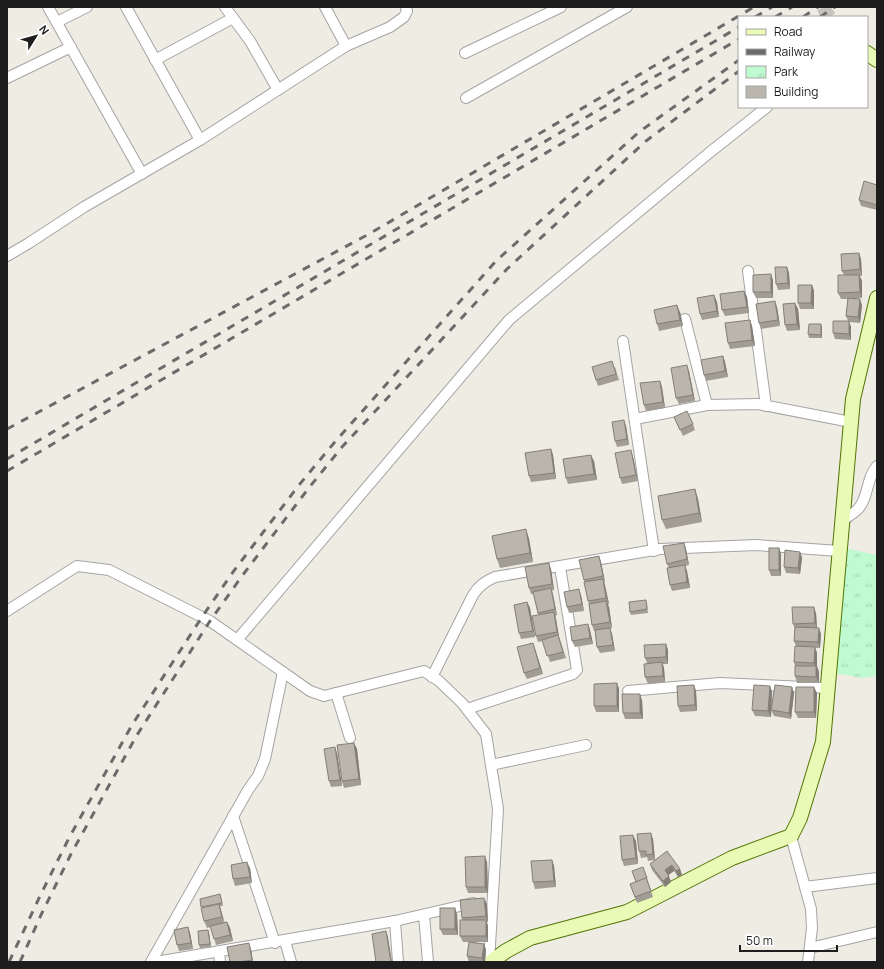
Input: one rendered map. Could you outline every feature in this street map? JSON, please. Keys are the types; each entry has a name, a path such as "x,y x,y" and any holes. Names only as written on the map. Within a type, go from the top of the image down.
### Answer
{"street":[{"path":"48,7 142,174"},
{"path":"57,22 87,7"},
{"path":"126,7 200,140"},
{"path":"225,7 250,41 278,90"},
{"path":"325,7 346,46"},
{"path":"7,256 84,207 200,140 346,46 390,27 404,17 407,11 406,7"},
{"path":"465,53 561,7"},
{"path":"466,98 627,7"},
{"path":"156,60 233,18"},
{"path":"7,78 71,47"},
{"path":"868,54 877,60"},
{"path":"237,640 509,320 709,153 766,108"},
{"path":"748,271 766,406"},
{"path":"808,962 812,928 811,909 791,836 800,818 823,742 853,399 877,298"},
{"path":"685,319 707,405"},
{"path":"623,341 654,551"},
{"path":"635,419 707,405 758,404 851,422"},
{"path":"842,521 858,509 863,502 872,472 877,466"},
{"path":"432,676 478,587 484,582 495,578 560,566 685,547 756,545 839,551"},
{"path":"7,611 77,566 109,570 210,621 310,692 324,696 424,672 439,681 462,703 486,734 498,809 490,962"},
{"path":"467,709 573,674 577,670 560,566"},
{"path":"151,962 248,790 258,776 265,759 282,672"},
{"path":"628,691 720,683 827,688"},
{"path":"336,693 350,738"},
{"path":"491,765 586,745"},
{"path":"234,816 280,942 290,962"},
{"path":"490,962 506,951 530,938 626,912 732,858 791,836"},
{"path":"805,887 877,878"},
{"path":"156,962 219,957 280,942 395,921 493,899"},
{"path":"424,915 428,962"},
{"path":"395,921 398,962"},
{"path":"810,948 877,932"}],"green space":[{"path":"845,548 877,555 877,676 862,678 834,673"}],"building":[{"path":"864,181 877,185 877,205 859,200"},
{"path":"859,253 860,269 842,271 841,254"},
{"path":"775,267 787,267 788,283 776,284"},
{"path":"771,274 771,292 753,292 753,275"},
{"path":"838,275 859,275 860,292 838,293"},
{"path":"798,285 812,285 811,303 798,303"},
{"path":"744,291 747,307 722,310 720,294"},
{"path":"714,295 717,311 700,314 697,298"},
{"path":"848,298 860,299 858,317 846,316"},
{"path":"775,301 778,320 759,323 756,304"},
{"path":"795,303 797,324 785,325 783,304"},
{"path":"677,305 680,320 657,324 654,310"},
{"path":"750,320 752,340 728,343 725,323"},
{"path":"833,321 849,321 849,334 833,333"},
{"path":"809,324 821,324 821,335 808,334"},
{"path":"723,356 725,371 704,375 701,360"},
{"path":"612,361 616,374 596,380 592,367"},
{"path":"687,365 693,395 676,398 671,368"},
{"path":"660,381 663,402 644,405 640,383"},
{"path":"687,411 693,424 680,430 674,417"},
{"path":"624,420 627,439 615,441 612,422"},
{"path":"551,449 554,473 529,476 525,453"},
{"path":"631,450 636,475 620,478 615,453"},
{"path":"591,455 594,474 566,478 563,459"},
{"path":"695,489 699,513 662,520 658,496"},
{"path":"526,529 530,553 497,559 492,536"},
{"path":"684,543 687,559 667,564 663,546"},
{"path":"769,548 779,548 779,570 769,570"},
{"path":"785,550 800,552 798,568 784,567"},
{"path":"599,556 603,576 584,580 579,560"},
{"path":"549,563 552,584 529,588 525,567"},
{"path":"685,565 687,582 670,585 667,568"},
{"path":"603,579 606,598 588,601 584,582"},
{"path":"551,588 555,609 538,613 533,592"},
{"path":"579,589 582,604 567,607 564,592"},
{"path":"646,600 647,609 630,612 629,602"},
{"path":"606,601 610,622 592,625 589,604"},
{"path":"527,602 533,631 519,633 514,605"},
{"path":"792,607 814,607 815,623 793,624"},
{"path":"554,612 557,632 536,636 532,616"},
{"path":"588,624 590,638 572,641 570,627"},
{"path":"795,627 819,628 818,642 794,641"},
{"path":"610,628 613,645 597,647 595,630"},
{"path":"558,635 563,652 547,656 542,640"},
{"path":"533,643 540,668 524,673 517,647"},
{"path":"666,644 666,657 645,658 644,645"},
{"path":"795,646 815,647 814,663 794,662"},
{"path":"662,662 663,676 645,677 644,664"},
{"path":"795,666 816,666 816,677 795,676"},
{"path":"617,683 617,706 594,706 594,684"},
{"path":"694,685 695,705 678,706 677,686"},
{"path":"754,685 770,686 768,711 752,710"},
{"path":"775,685 792,687 789,713 771,710"},
{"path":"796,687 814,687 814,712 795,712"},
{"path":"622,694 640,694 640,713 623,713"},
{"path":"354,743 359,779 342,781 337,745"},
{"path":"335,747 340,780 329,781 324,749"},
{"path":"651,833 653,854 646,855 646,851 639,851 637,834"},
{"path":"633,835 636,858 622,860 620,836"},
{"path":"667,851 680,869 676,871 672,865 665,870 669,876 663,881 650,864"},
{"path":"485,856 485,887 466,887 465,857"},
{"path":"552,860 554,881 533,882 531,861"},
{"path":"247,862 250,877 233,879 231,865"},
{"path":"643,867 647,878 636,882 632,871"},
{"path":"646,878 651,891 635,897 630,884"},
{"path":"220,894 222,903 201,907 200,899"},
{"path":"484,898 486,916 462,918 460,900"},
{"path":"219,904 222,917 204,921 201,908"},
{"path":"440,908 455,908 455,929 440,929"},
{"path":"460,920 486,920 486,936 460,936"},
{"path":"227,922 230,935 214,939 210,926"},
{"path":"188,927 191,943 177,945 174,930"},
{"path":"208,930 210,944 199,945 198,931"},
{"path":"386,931 391,962 376,962 372,934"},
{"path":"469,942 484,944 482,958 467,956"},
{"path":"249,943 252,960 230,962 227,947"}],"tunnel":[{"path":"823,7 828,16"}],"railway":[{"path":"739,16 754,7"},
{"path":"757,16 772,7"},
{"path":"777,16 792,7"},
{"path":"804,16 818,7"},
{"path":"822,16 835,7"},
{"path":"7,429 369,234 738,16"},
{"path":"7,459 738,28"},
{"path":"7,471 738,40"},
{"path":"9,962 69,838 132,725 233,572 299,485 334,443 496,261 639,132 738,61"},
{"path":"20,962 71,854 137,735 210,621 308,489 342,447 507,269 646,141 738,72"}]}
